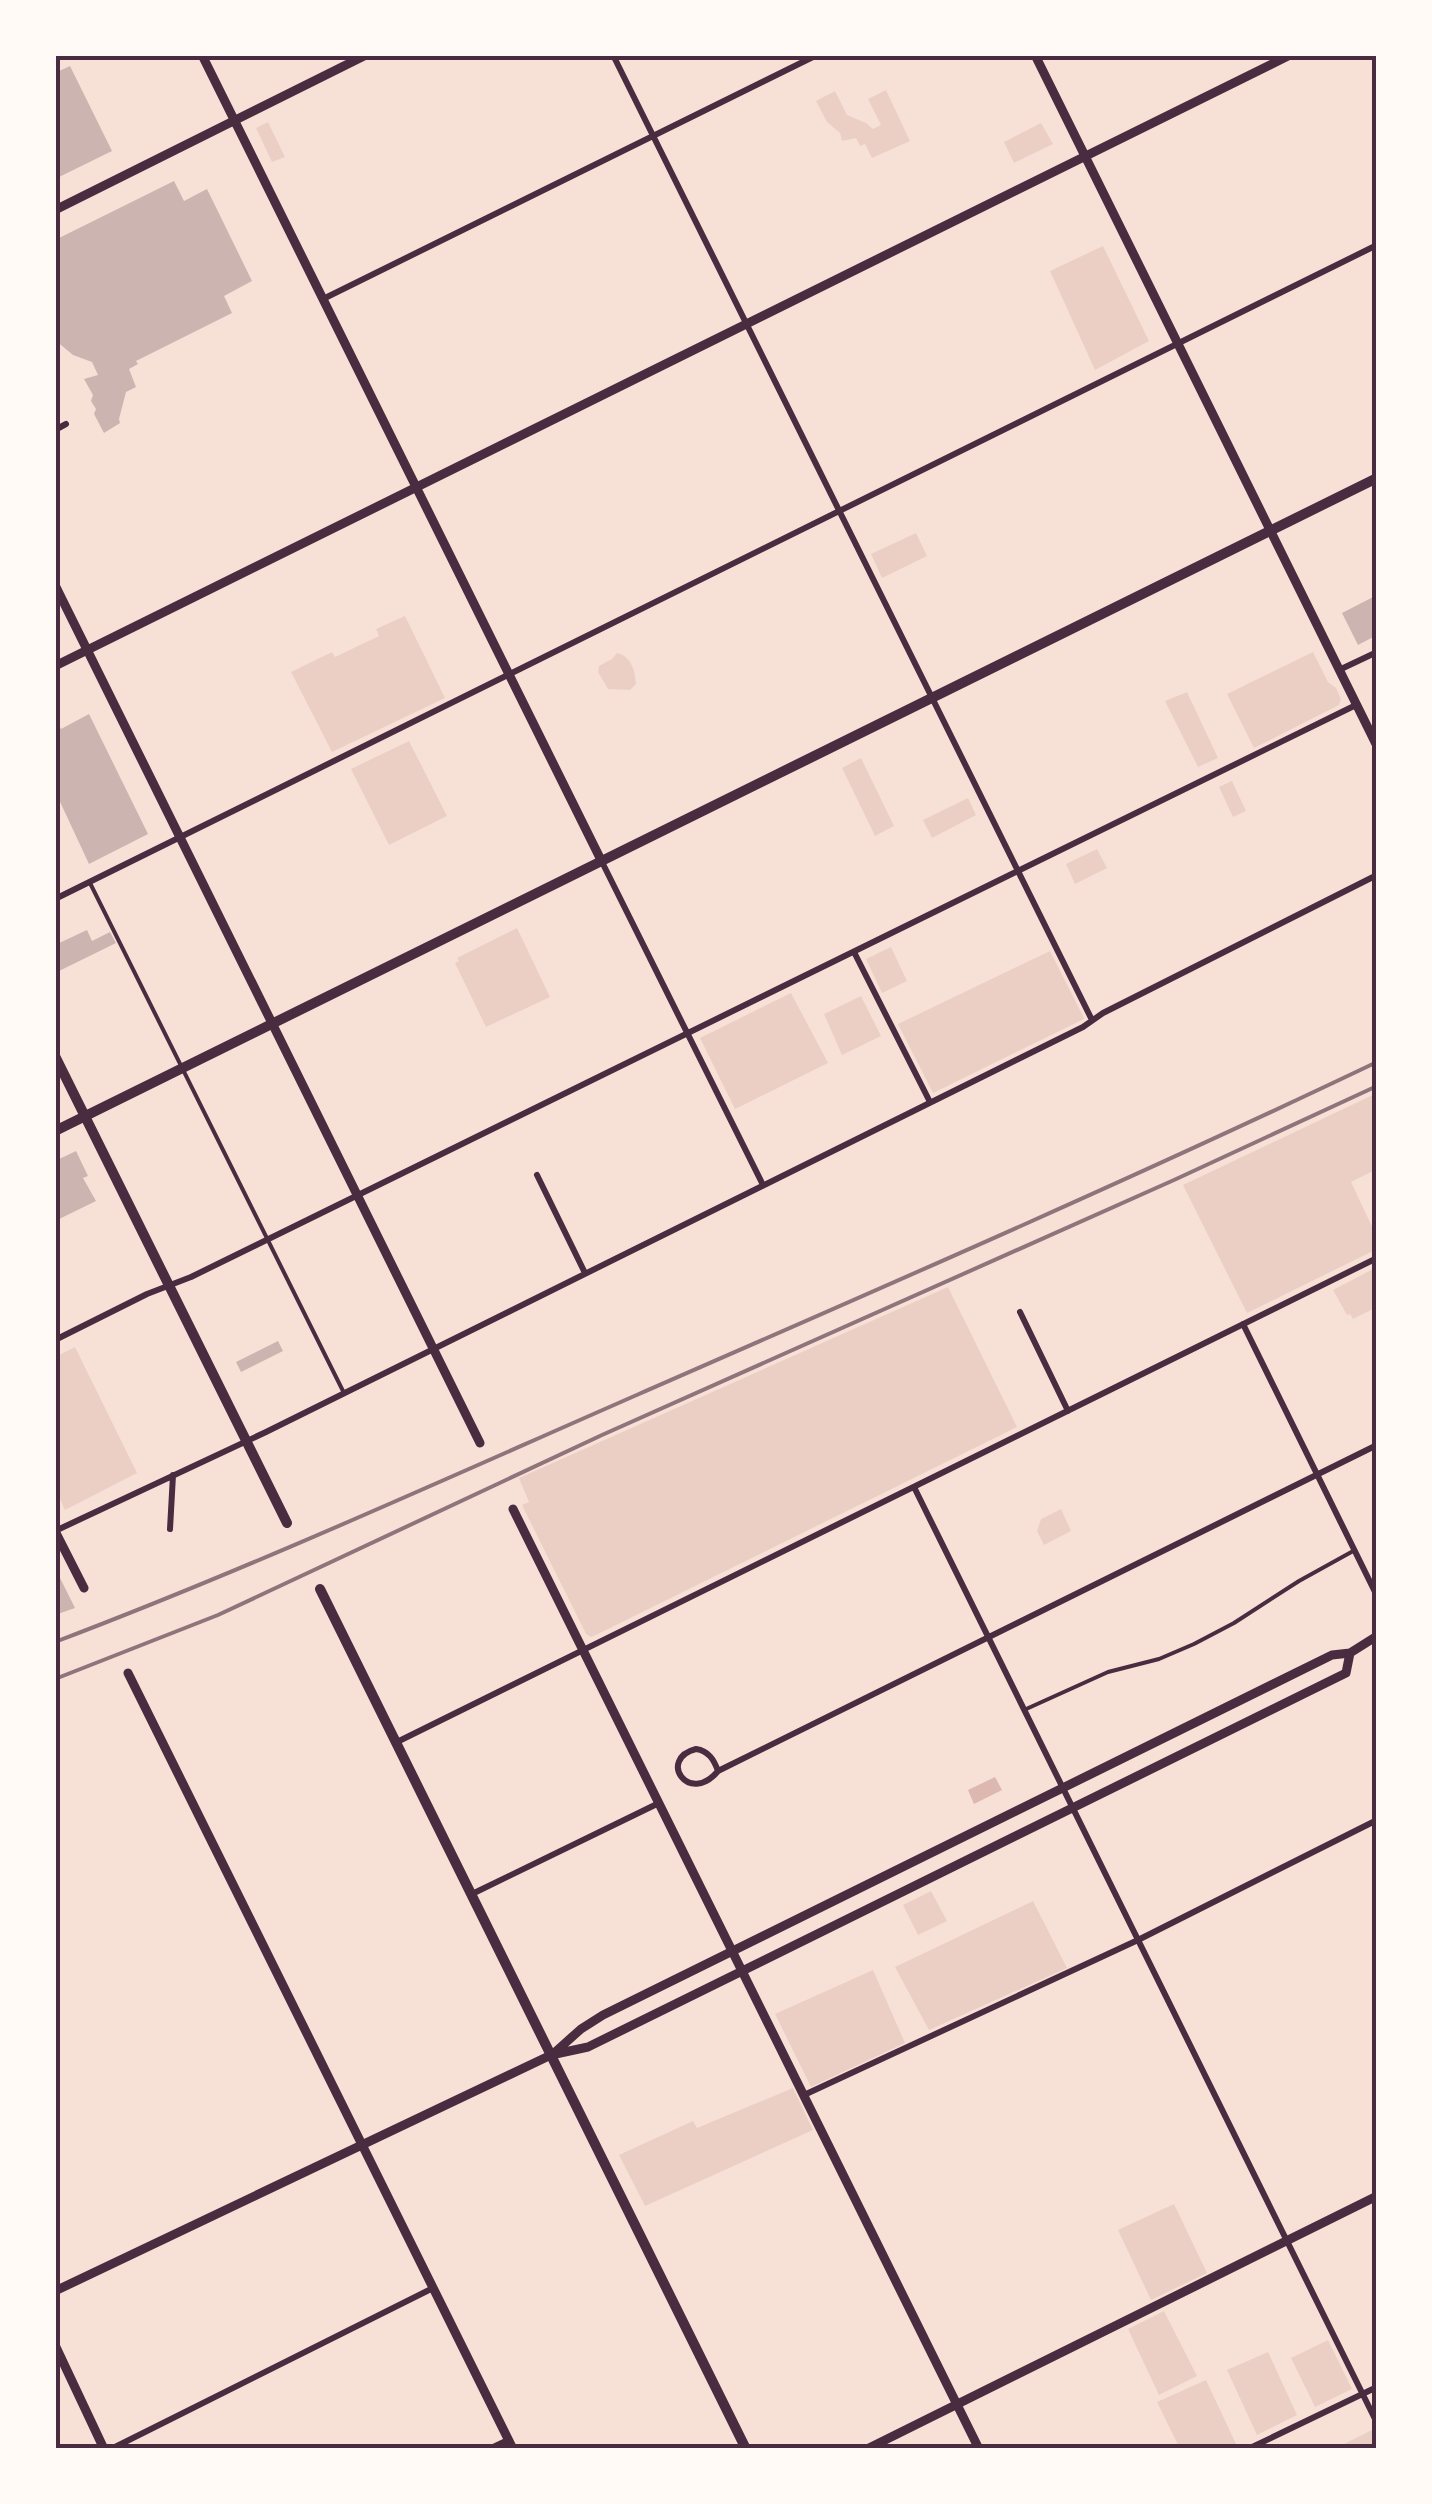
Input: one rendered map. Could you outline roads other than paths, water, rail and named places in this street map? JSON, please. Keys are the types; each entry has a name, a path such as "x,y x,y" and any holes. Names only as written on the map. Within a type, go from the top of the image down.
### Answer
{"main road":[{"path":"202,55 601,860"},
{"path":"55,210 366,55"},
{"path":"1035,55 1377,746"},
{"path":"55,666 1290,55"},
{"path":"55,1131 1377,478"},
{"path":"55,585 480,1442"},
{"path":"55,1056 287,1522"},
{"path":"513,1508 979,2449"},
{"path":"55,1531 84,1588"},
{"path":"320,1589 746,2449"},
{"path":"551,2056 603,2015 1332,1655 1350,1653 1377,1636"},
{"path":"55,2291 551,2056 588,2047 743,1971 1346,1673 1350,1653"},
{"path":"128,1674 510,2444"},
{"path":"867,2449 1377,2196"},
{"path":"55,2345 108,2449"}],"street":[{"path":"613,55 1092,1020"},
{"path":"322,299 817,55"},
{"path":"55,899 1377,244"},
{"path":"55,430 66,424"},
{"path":"1339,670 1377,652"},
{"path":"55,1340 147,1294 191,1278 1356,705"},
{"path":"601,860 763,1185"},
{"path":"55,1531 344,1393 1083,1027 1102,1013 1377,875"},
{"path":"854,952 930,1102"},
{"path":"537,1175 585,1273"},
{"path":"396,1743 1377,1258"},
{"path":"1020,1312 1068,1411"},
{"path":"1243,1324 1377,1596"},
{"path":"718,1771 712,1757 702,1750 684,1752 678,1762 679,1774 687,1783 709,1781 718,1771 1377,1445"},
{"path":"170,1529 174,1474"},
{"path":"914,1487 1377,2423"},
{"path":"471,1895 660,1802"},
{"path":"804,2095 1138,1940 1377,1820"},
{"path":"108,2449 433,2288"},
{"path":"1248,2449 1377,2387"},
{"path":"490,2449 510,2444"}],"lane":[{"path":"90,882 344,1393"},
{"path":"1024,1710 1108,1672 1158,1659 1194,1644 1354,1550"}],"railway":[{"path":"55,1642 421,1490 1009,1231 1377,1062"},
{"path":"55,1679 218,1615 602,1435 1377,1086"}]}
